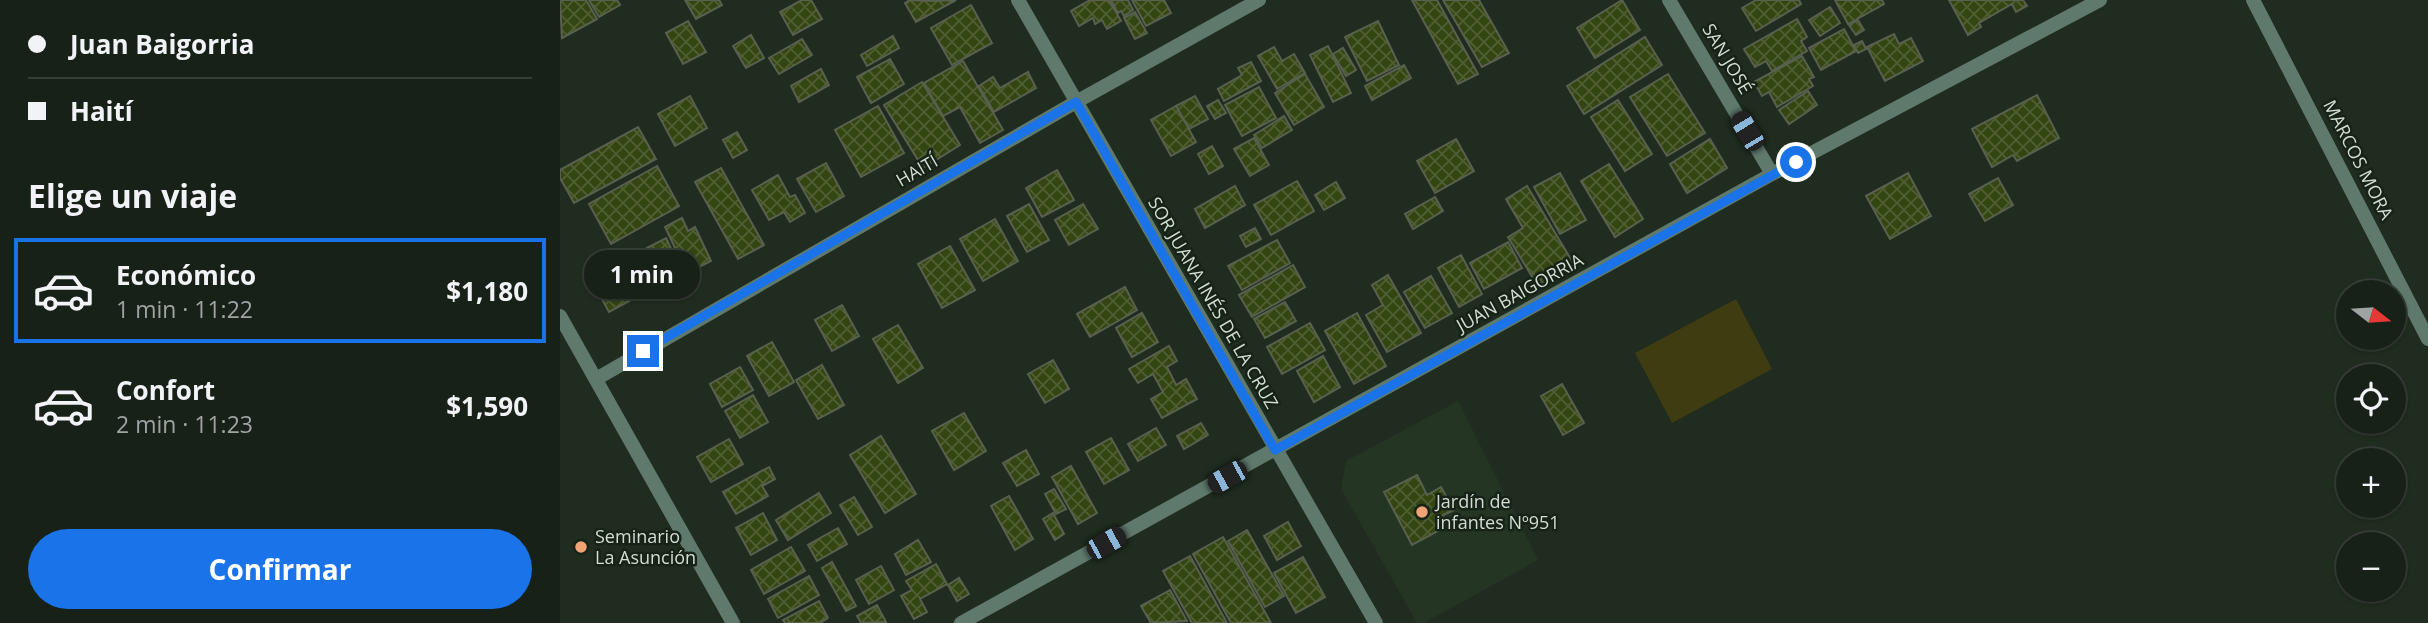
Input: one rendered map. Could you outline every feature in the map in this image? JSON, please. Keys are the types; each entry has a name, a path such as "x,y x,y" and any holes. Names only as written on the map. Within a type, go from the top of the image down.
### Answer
{"street":[{"name":"SOR JUANA INÉS DE LA CRUZ","path":"1018,0 1376,623"},
{"name":"HAITÍ","path":"596,379 1076,102 1259,0"},
{"name":"SAN JOSÉ","path":"1669,0 1772,174"},
{"name":"JUAN BAIGORRIA","path":"961,623 1772,174 2100,0"},
{"name":"MARCOS MORA","path":"2253,0 2428,339"},
{"path":"560,316 733,623"}],"shaded area":[{"path":"1736,299 1772,369 1672,423 1635,353"},
{"path":"1458,401 1538,560 1424,623 1417,623 1341,489 1346,461"}],"building":[{"path":"560,0 586,0 597,19 562,38"},
{"path":"589,0 617,0 620,5 599,17"},
{"path":"685,0 719,0 722,5 696,19"},
{"path":"802,0 811,0 822,19 793,35 780,12"},
{"path":"910,0 956,0 916,22 905,3"},
{"path":"1090,0 1109,0 1121,21 1107,29 1102,20 1095,24 1093,18 1079,26 1071,11"},
{"path":"1111,0 1128,0 1133,10 1124,16 1121,11 1118,13"},
{"path":"1132,0 1164,0 1171,13 1146,26"},
{"path":"1412,0 1437,0 1478,74 1458,84"},
{"path":"1443,0 1479,0 1509,53 1482,67"},
{"path":"1622,0 1640,30 1595,58 1577,28"},
{"path":"1756,0 1799,0 1801,4 1756,31 1742,8"},
{"path":"1835,0 1882,0 1884,4 1848,24"},
{"path":"1949,0 2023,0 2027,6 2016,12 2012,4 1979,23 1981,27 1968,35"},
{"path":"971,5 992,43 952,65 931,28"},
{"path":"1830,7 1840,23 1820,36 1809,20"},
{"path":"1135,12 1147,33 1135,39 1124,18"},
{"path":"1797,19 1807,37 1801,41 1807,51 1772,71 1766,61 1755,67 1744,49"},
{"path":"1858,20 1864,30 1856,35 1849,25"},
{"path":"688,21 706,52 683,64 666,33"},
{"path":"1378,21 1399,65 1367,81 1345,37"},
{"path":"1844,29 1856,51 1821,70 1809,48"},
{"path":"1894,34 1899,44 1911,38 1923,61 1885,81 1867,47"},
{"path":"751,35 764,58 746,68 733,46"},
{"path":"893,36 899,48 867,66 861,55"},
{"path":"1645,37 1662,65 1584,114 1567,86"},
{"path":"802,39 812,55 779,74 769,58"},
{"path":"1862,41 1866,49 1858,53 1854,45"},
{"path":"1328,46 1351,93 1333,102 1310,55"},
{"path":"1274,47 1282,61 1294,54 1305,73 1277,89 1258,56"},
{"path":"1343,48 1356,70 1346,76 1333,54"},
{"path":"1802,56 1814,77 1809,79 1813,86 1777,107 1769,92 1762,96 1754,82"},
{"path":"890,59 904,84 871,103 857,77"},
{"path":"963,61 1003,130 980,143 960,107 943,116 924,83"},
{"path":"1251,62 1261,81 1224,101 1218,89 1242,75 1238,68"},
{"path":"1404,65 1411,78 1372,100 1365,86"},
{"path":"821,69 829,85 799,102 791,86"},
{"path":"1028,72 1036,88 994,112 979,86 993,77 1000,88"},
{"path":"1305,74 1324,107 1294,125 1275,93"},
{"path":"1668,74 1705,133 1667,156 1630,97"},
{"path":"922,82 960,145 923,168 884,105"},
{"path":"1259,87 1276,118 1242,136 1225,105"},
{"path":"1808,91 1817,105 1789,124 1779,110"},
{"path":"2037,95 2059,138 2017,161 2013,155 1992,167 1972,129"},
{"path":"690,96 707,128 675,146 658,114"},
{"path":"1195,96 1208,119 1189,129 1176,106"},
{"path":"1218,100 1226,113 1215,119 1207,106"},
{"path":"1618,100 1652,154 1625,171 1591,117"},
{"path":"878,106 904,153 861,177 835,130"},
{"path":"1176,106 1196,142 1171,156 1151,120"},
{"path":"1284,116 1292,130 1262,148 1254,135"},
{"path":"638,127 656,159 574,203 560,178 560,170"},
{"path":"737,132 747,150 733,158 723,140"},
{"path":"1254,138 1269,165 1250,176 1234,149"},
{"path":"1456,139 1474,171 1435,193 1417,161"},
{"path":"1710,139 1727,168 1687,193 1670,164"},
{"path":"1212,146 1223,166 1209,174 1198,154"},
{"path":"826,163 844,196 816,212 797,179"},
{"path":"1609,164 1643,219 1615,237 1581,181"},
{"path":"657,166 679,206 611,244 589,204"},
{"path":"721,168 764,245 738,259 695,182"},
{"path":"1057,170 1074,200 1042,217 1026,188"},
{"path":"1560,173 1586,220 1560,234 1534,187"},
{"path":"1908,173 1931,216 1890,239 1866,196"},
{"path":"778,175 790,197 795,195 805,213 790,222 784,212 769,220 752,190"},
{"path":"1998,178 2013,205 1985,221 1969,194"},
{"path":"1297,181 1314,211 1271,235 1254,205"},
{"path":"1336,182 1345,198 1324,210 1315,195"},
{"path":"1235,186 1245,205 1205,228 1195,209"},
{"path":"1527,186 1575,266 1539,288 1508,237 1523,228 1506,199"},
{"path":"1435,197 1443,211 1413,229 1405,214"},
{"path":"1029,204 1049,240 1027,252 1007,216"},
{"path":"1083,204 1098,229 1069,245 1055,220"},
{"path":"682,218 688,231 695,227 711,261 687,273 665,227"},
{"path":"995,219 1018,261 983,281 960,239"},
{"path":"1255,228 1261,239 1246,247 1240,236"},
{"path":"666,238 681,270 662,279 647,248"},
{"path":"1277,240 1290,263 1242,290 1228,266"},
{"path":"1508,242 1522,268 1484,289 1470,263"},
{"path":"950,246 975,290 942,308 918,264"},
{"path":"1461,255 1482,294 1459,307 1438,268"},
{"path":"614,257 625,277 633,273 644,293 609,312 587,272"},
{"path":"1293,265 1305,287 1252,317 1239,295"},
{"path":"1388,275 1421,333 1387,352 1366,315 1383,305 1372,285"},
{"path":"1431,276 1452,313 1425,328 1404,292"},
{"path":"1125,287 1137,310 1090,337 1077,314"},
{"path":"1285,302 1296,321 1265,338 1254,319"},
{"path":"842,305 859,336 832,351 815,320"},
{"path":"1142,313 1158,342 1132,357 1116,328"},
{"path":"1357,313 1386,366 1354,384 1325,331"},
{"path":"1310,323 1325,350 1282,374 1267,347"},
{"path":"898,325 923,368 898,383 873,339"},
{"path":"772,342 794,382 769,396 747,356"},
{"path":"1169,346 1177,361 1167,367 1176,385 1186,379 1197,399 1162,418 1151,399 1163,392 1153,374 1138,383 1129,369"},
{"path":"1323,356 1340,387 1314,402 1297,371"},
{"path":"1053,360 1069,389 1045,403 1028,374"},
{"path":"822,365 844,405 818,419 796,380"},
{"path":"740,367 753,390 722,407 710,384"},
{"path":"1562,384 1584,423 1563,435 1541,396"},
{"path":"753,395 768,422 740,438 725,411"},
{"path":"964,413 986,451 954,470 932,431"},
{"path":"1201,423 1208,435 1184,449 1177,436"},
{"path":"1156,428 1166,445 1138,461 1128,444"},
{"path":"881,436 916,494 885,513 850,455"},
{"path":"1111,438 1129,470 1104,484 1086,452"},
{"path":"729,439 743,464 711,482 697,457"},
{"path":"1026,450 1039,474 1017,486 1003,463"},
{"path":"1071,466 1097,513 1078,524 1052,477"},
{"path":"769,467 775,479 762,486 768,496 736,514 723,492"},
{"name":"Jardín de infantes Nº951","path":"1417,475 1427,495 1441,487 1454,510 1443,515 1449,525 1412,545 1384,492"},
{"path":"1054,489 1066,509 1056,514 1045,494"},
{"path":"819,493 831,513 788,540 776,520"},
{"path":"1009,496 1033,539 1015,550 991,506"},
{"path":"854,497 872,527 858,535 840,505"},
{"path":"763,513 777,540 751,555 736,528"},
{"path":"1053,513 1064,534 1055,540 1043,519"},
{"path":"1288,522 1301,546 1277,560 1264,536"},
{"path":"838,528 847,544 817,561 808,545"},
{"path":"1247,530 1284,596 1265,607 1228,541"},
{"path":"1223,537 1271,623 1231,623 1193,554"},
{"path":"918,540 931,562 906,575 895,554"},
{"path":"791,547 805,571 764,594 751,570"},
{"path":"1190,556 1227,623 1192,623 1163,571"},
{"path":"1303,557 1325,597 1296,613 1274,573"},
{"path":"832,562 856,606 846,611 822,568"},
{"path":"936,564 947,584 920,599 927,612 914,619 901,596 912,590 906,581"},
{"path":"881,566 894,590 869,604 856,580"},
{"path":"809,576 819,595 778,618 768,599"},
{"path":"959,578 969,594 957,601 948,585"},
{"path":"1170,590 1187,621 1151,623 1141,606"},
{"path":"819,601 828,618 820,623 785,623 783,620"},
{"path":"877,605 886,622 861,623 857,616"}],"place":[{"name":"Jardín de infantes Nº951","path":"1422,512"},
{"name":"Seminario La Asunción","path":"581,547"}],"route":[{"path":"643,351 1076,102 1275,450 1796,162"}]}
